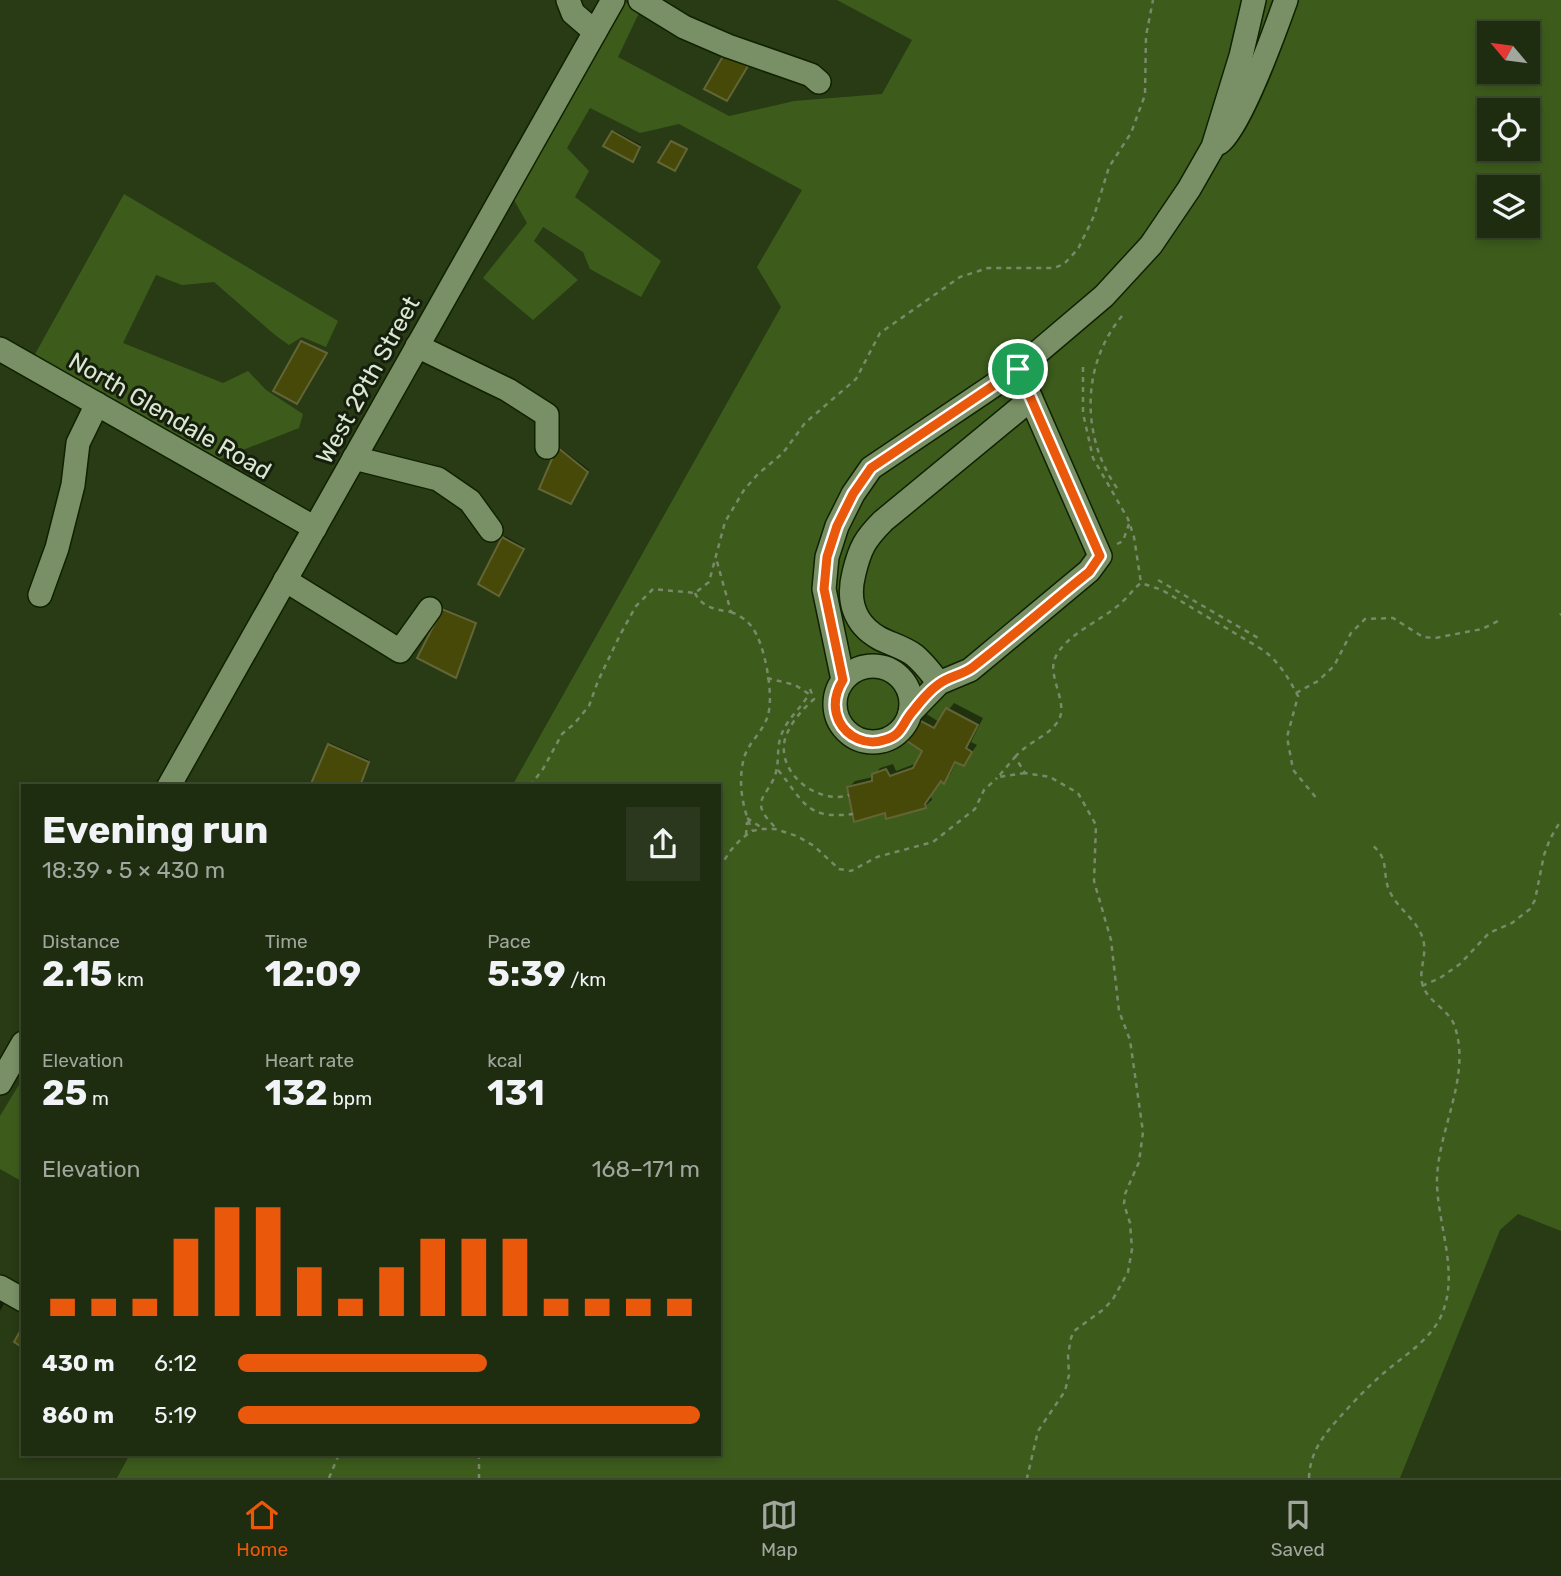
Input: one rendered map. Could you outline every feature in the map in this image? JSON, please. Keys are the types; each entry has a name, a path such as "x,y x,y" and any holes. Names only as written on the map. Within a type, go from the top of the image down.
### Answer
{"street":[{"path":"568,0 573,13 595,32"},
{"name":"West 29th Street","path":"170,784 613,0"},
{"path":"640,0 684,26 727,46 811,75 819,82"},
{"path":"843,680 824,589 827,557 837,526 853,494 871,468 1018,369 1104,296 1151,245 1189,189 1213,147 1241,55 1254,0"},
{"path":"1213,147 1227,138 1241,112 1286,0"},
{"path":"417,346 508,390 547,415 547,447"},
{"name":"North Glendale Road","path":"0,349 315,528"},
{"path":"910,713 908,688 901,677 878,665 857,669 843,680 836,691 836,716 842,727 862,741 874,743 886,740 897,734 910,713 939,683 970,670 1089,572 1100,556 1018,369"},
{"path":"939,683 927,667 912,654 877,637 858,620 852,603 851,583 865,540 883,521 1031,399"},
{"path":"40,595 57,548 73,485 78,443 97,404"},
{"path":"354,458 438,479 470,500 491,530"},
{"path":"285,580 400,650 430,609"},
{"path":"865,666 870,647 877,637"},
{"path":"0,1083 21,1046"},
{"path":"0,1287 21,1299"}],"path":[{"path":"532,784 562,734 589,706 620,635 642,599 653,589 695,593 709,582 725,522 744,490 783,453 805,423 856,379 880,333 960,277 988,268 1054,268 1063,264 1078,249 1094,216 1109,167 1131,133 1145,95 1146,36 1153,0"},
{"path":"1118,488 1110,478 1097,446 1090,401 1095,363 1106,337 1122,316"},
{"path":"1083,367 1083,413 1093,458 1134,537 1141,583"},
{"path":"1123,541 1129,524"},
{"path":"1097,550 1134,537"},
{"path":"715,556 731,611"},
{"path":"1158,580 1260,639"},
{"path":"1141,583 1162,590 1269,653 1279,665 1298,696 1287,737 1294,771 1318,800"},
{"path":"721,865 746,835 763,829 779,830 797,836 814,846 839,869 851,871 877,857 933,842 975,809 984,790 1015,757 1031,741 1057,723 1062,706 1054,671 1059,651 1122,602 1141,583"},
{"path":"695,593 698,600 705,605 731,611 751,625 761,645 767,678 768,714 743,760 741,793 752,831"},
{"path":"1296,693 1318,681 1334,666 1351,633 1366,619 1393,618 1423,637 1435,638 1482,629 1498,621"},
{"path":"767,678 795,685 809,694 785,726 780,739 774,778 763,796 761,805 764,815 779,830"},
{"path":"810,689 814,699 802,710 785,741 784,752 788,763 793,775 822,796 837,799 849,795"},
{"path":"1015,757 1025,773"},
{"path":"777,768 807,807 835,816 853,814"},
{"path":"998,777 1025,773 1050,777 1063,783 1078,793 1096,825 1094,881 1111,940 1119,1011 1130,1040 1143,1132 1139,1162 1125,1194 1124,1204 1130,1223 1132,1249 1128,1272 1113,1299 1104,1309 1074,1331 1068,1345 1068,1380 1065,1391 1038,1431 1027,1478"},
{"path":"747,818 763,829"},
{"path":"746,835 747,818"},
{"path":"1422,986 1460,964 1489,933 1512,923 1530,909 1535,900 1544,855 1561,820"},
{"path":"1309,1478 1312,1458 1323,1434 1366,1387 1408,1354 1430,1332 1441,1315 1446,1298 1447,1258 1438,1207 1437,1176 1461,1065 1455,1026 1422,986 1425,946 1421,933 1388,890 1381,852 1372,845"},
{"path":"330,1478 339,1456"},
{"path":"479,1456 479,1478"}],"green space":[{"path":"623,0 639,13 618,57 729,116 794,101 882,94 912,40 837,0 1561,0 1561,1231 1518,1214 1500,1230 1400,1478 117,1478 129,1456 721,1456 721,784 513,784 781,307 757,267 802,190 679,124 640,133 590,108 567,148 589,171 575,197 661,261 641,297 590,269 583,252 543,227 534,241 578,280 533,320 483,278 527,223 514,200"},
{"path":"124,194 338,321 326,347 302,337 289,345 214,282 182,285 156,275 123,343 223,383 248,371 266,390 303,414 299,428 220,459 34,356"},
{"path":"21,1081 21,1181 0,1169 0,1116"}],"building":[{"path":"726,51 751,61 727,101 704,89"},
{"path":"612,131 640,147 633,162 603,146"},
{"path":"671,141 687,149 675,171 658,162"},
{"path":"301,341 327,353 297,404 273,391"},
{"path":"557,447 588,472 571,504 539,489"},
{"path":"502,537 524,549 499,596 478,584"},
{"path":"442,609 476,623 456,678 417,658"},
{"path":"946,708 978,725 966,748 972,752 964,766 955,762 944,784 941,781 925,804 926,808 886,819 885,813 854,822 847,787 872,781 872,774 886,769 890,776 913,768 922,751 904,739 917,719 934,728"},
{"path":"328,744 369,762 361,784 311,784"},
{"path":"21,1330 21,1347 14,1342"}],"route":[{"path":"1018,369 1100,556 1089,572 970,670 939,683 910,713 897,734 874,743 862,741 842,727 836,716 834,703 836,691 843,680 824,589 827,557 837,526 853,494 871,468 1018,369"}]}
